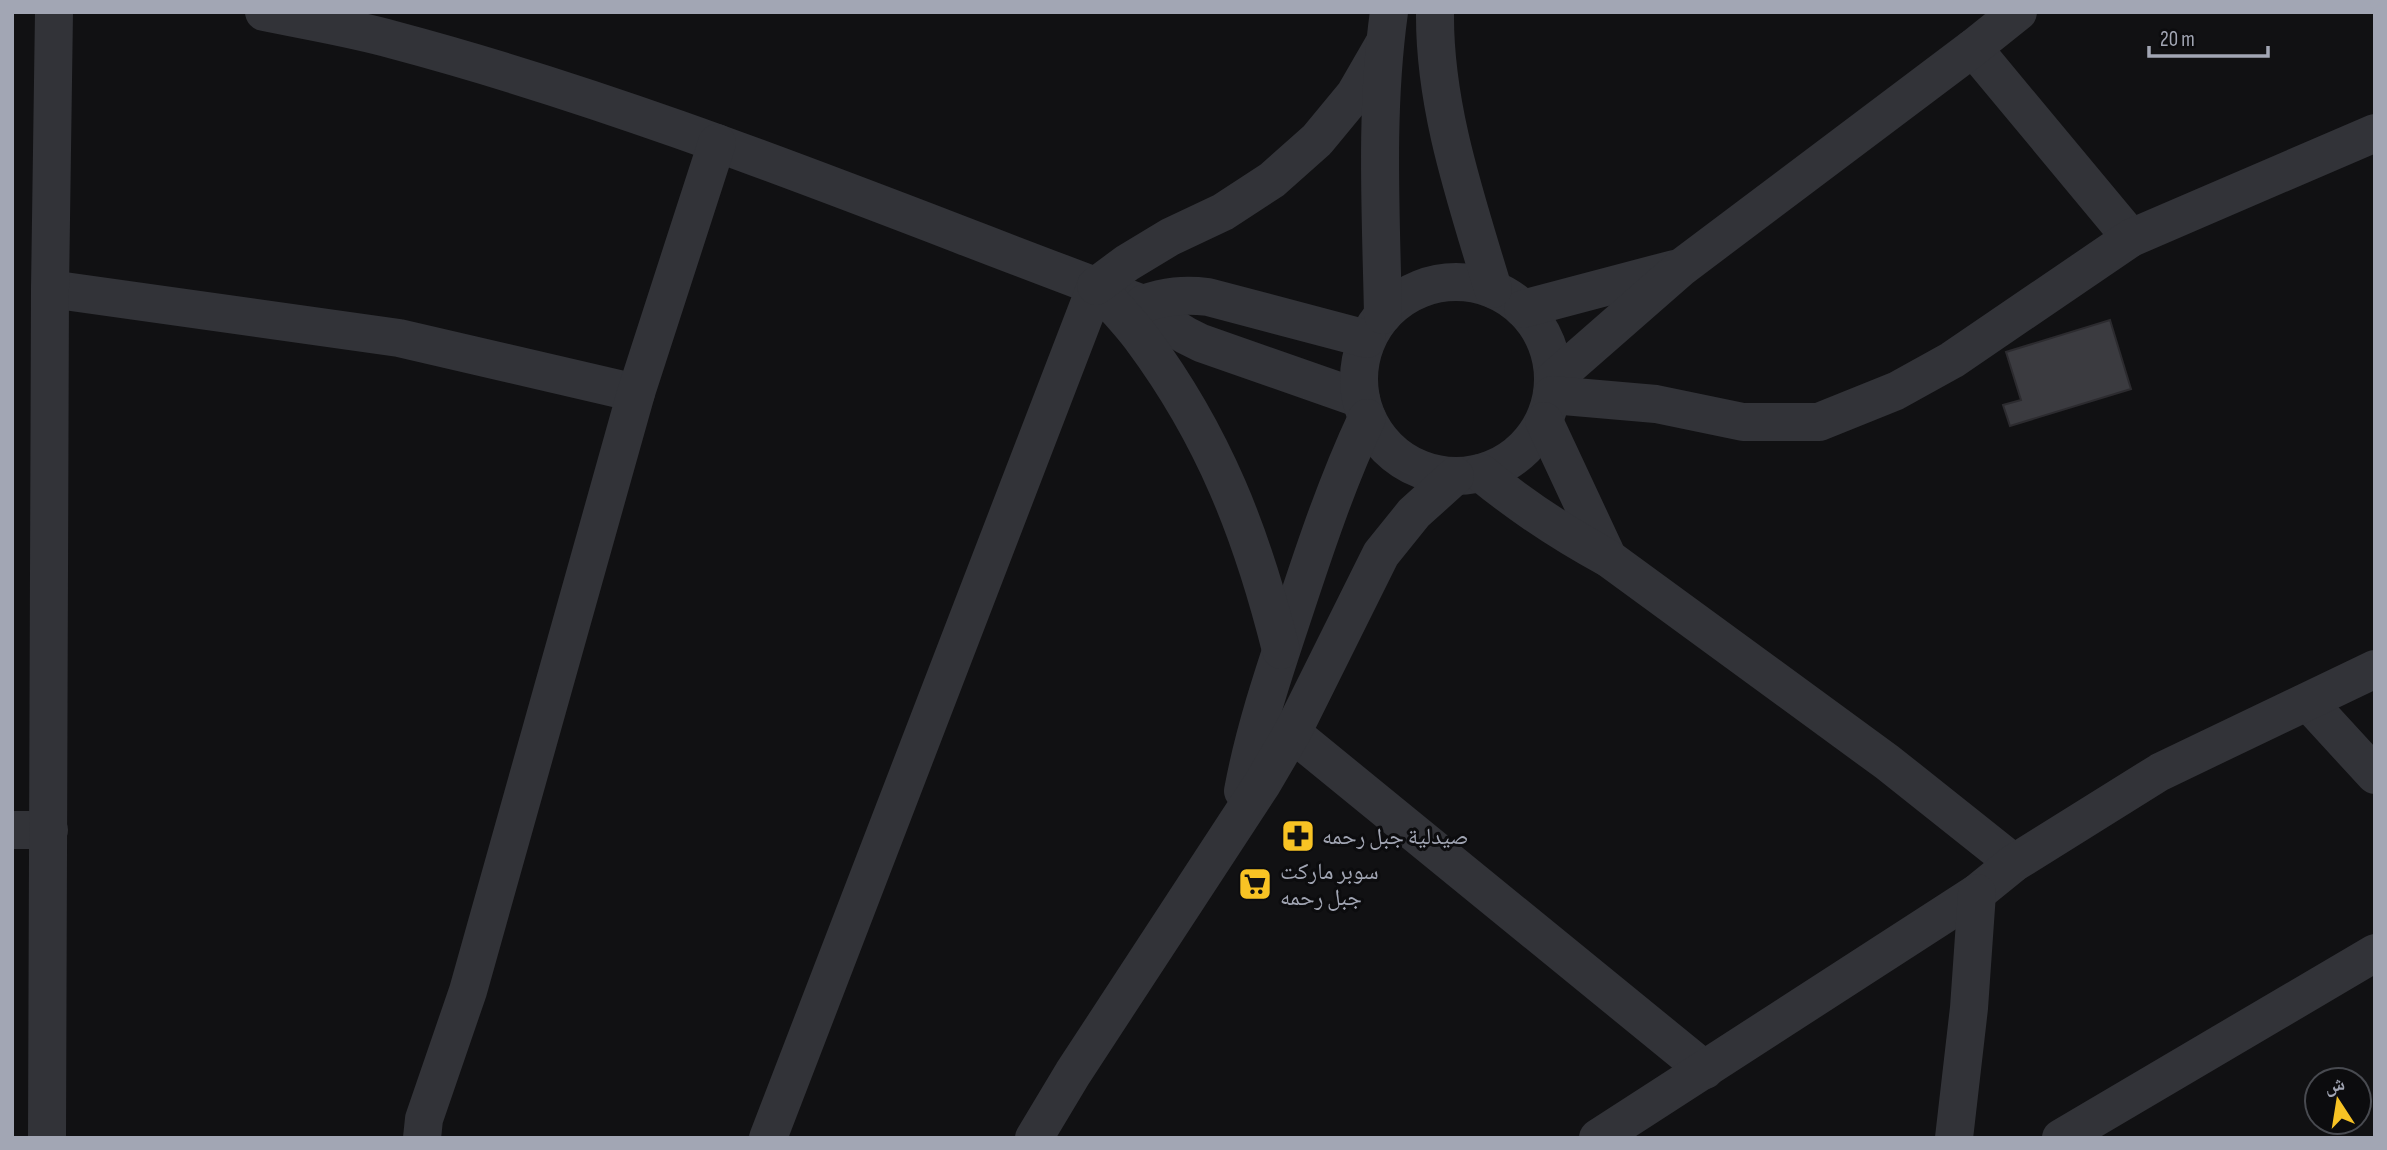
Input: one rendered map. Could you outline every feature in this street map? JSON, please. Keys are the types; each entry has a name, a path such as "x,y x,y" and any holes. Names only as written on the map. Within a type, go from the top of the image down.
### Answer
{"street":[{"path":"47,1138 30,830 50,289 54,12"},
{"path":"264,12 392,39 557,88 717,143 1143,304 1160,320 1201,343 1364,409"},
{"path":"1435,12 1435,50 1459,177 1508,299"},
{"path":"1034,1138 1292,733 1381,554 1414,513 1468,475 1506,462 1528,444 1550,398 1682,267 2018,12"},
{"path":"768,1138 1096,286 1170,237 1223,212 1272,180 1317,140 1347,103 1387,27"},
{"path":"1387,27 1379,140 1375,327 1359,369 1364,409 1382,442 1402,460 1428,472 1468,475 1608,558 1886,762 2014,863"},
{"path":"1973,48 2131,238"},
{"path":"1550,398 1656,404 1743,422 1819,422 1896,391 1952,360 2131,238 2375,133"},
{"path":"422,1138 424,1119 471,977 636,393 717,143"},
{"path":"1508,299 1682,267"},
{"path":"1375,327 1406,296 1434,285 1464,282 1508,299 1539,329 1550,353 1550,398 1608,558"},
{"path":"1096,286 1141,337 1180,395 1214,455 1242,518 1264,583 1282,650"},
{"path":"50,289 399,338 636,393"},
{"path":"1143,304 1164,297 1208,297 1375,327"},
{"path":"1236,823 1245,776 1282,650 1324,518 1364,409"},
{"path":"1598,1138 1976,893 2014,863 2160,772 2375,669"},
{"path":"2308,702 2375,775"},
{"path":"1292,733 1705,1070"},
{"path":"1954,1138 1969,1008 1976,893"},
{"path":"2061,1138 2375,953"}],"building":[{"path":"2110,320 2131,389 2010,426 2003,405 2021,400 2006,352"}],"place":[{"name":"صيدلية جبل رحمه","path":"1298,836"},
{"name":"سوبر ماركت جبل رحمه","path":"1255,884"}]}
